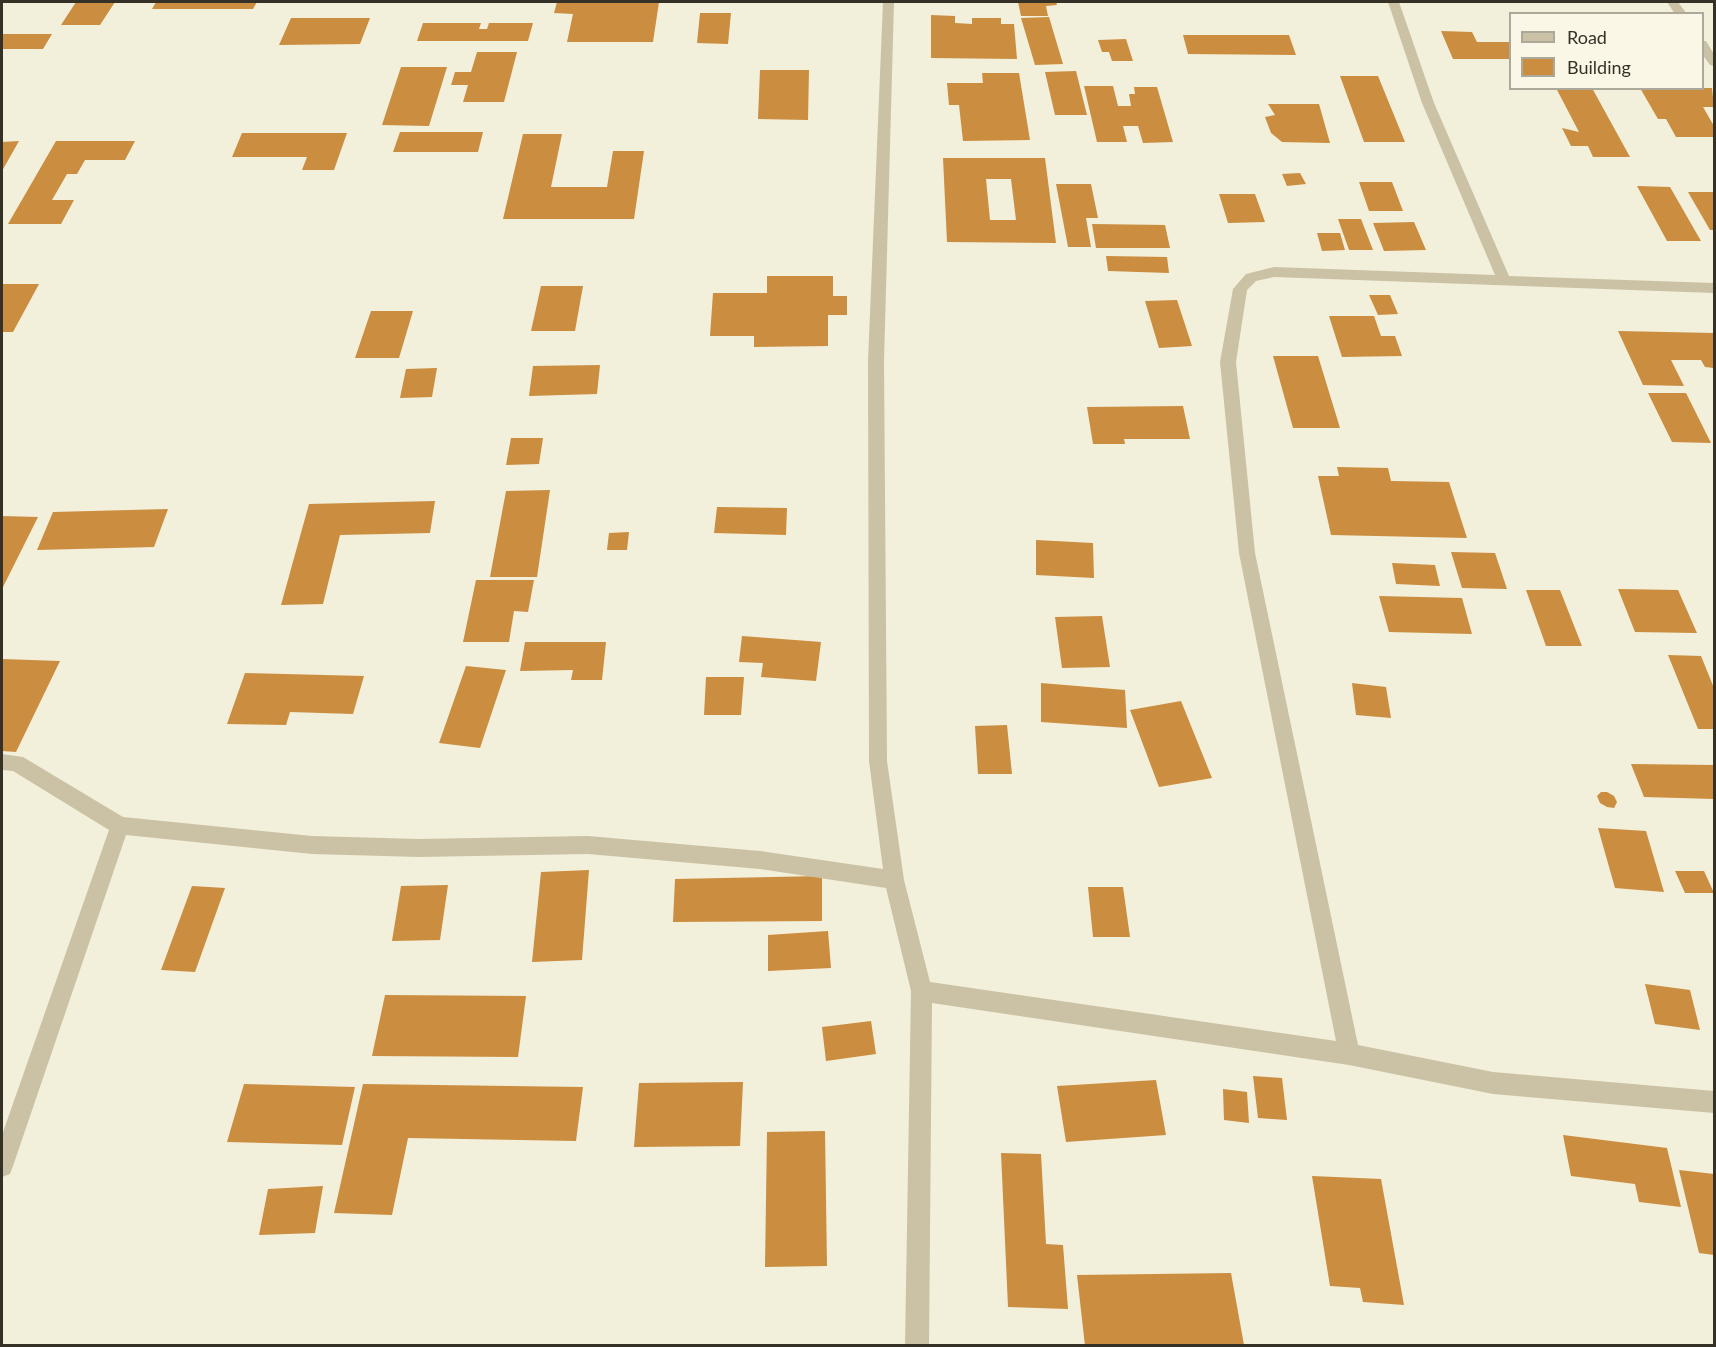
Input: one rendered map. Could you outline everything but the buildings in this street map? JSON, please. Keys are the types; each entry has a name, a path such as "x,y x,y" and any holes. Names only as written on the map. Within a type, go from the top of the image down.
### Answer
{"street":[{"path":"888,2 876,361 878,760 894,880 922,991 917,1346"},
{"path":"1394,2 1428,103 1505,282"},
{"path":"1704,47 1714,62"},
{"path":"1349,1054 1247,553 1228,362 1240,289 1251,277 1274,272 1714,288"},
{"path":"2,762 16,763 120,826 312,846 419,848 588,845 760,860 894,880"},
{"path":"2,1166 120,826"},
{"path":"922,991 1349,1054 1493,1083 1714,1102"}]}
